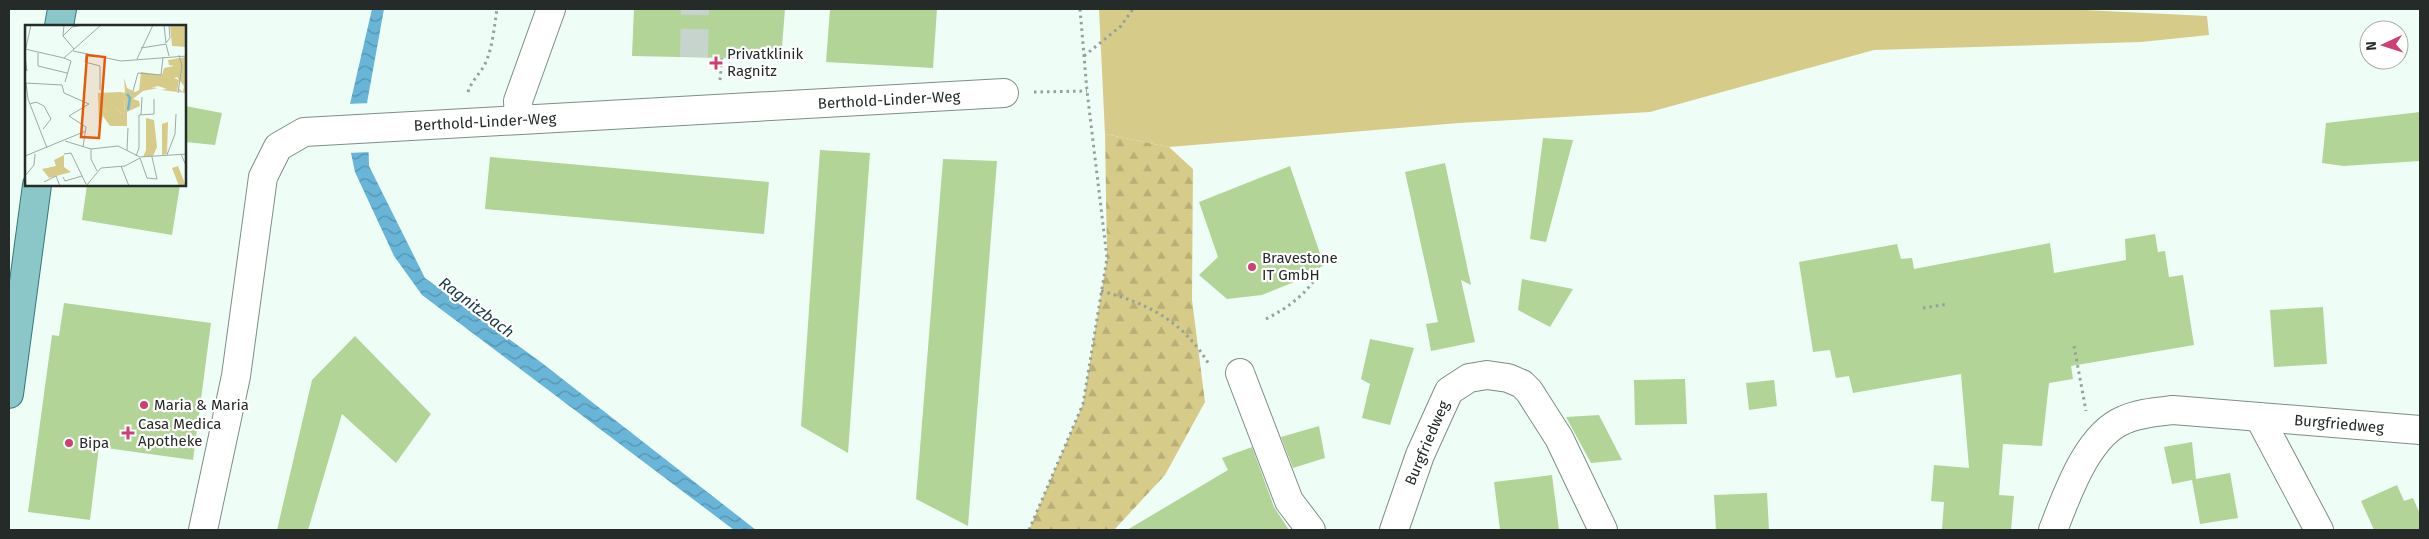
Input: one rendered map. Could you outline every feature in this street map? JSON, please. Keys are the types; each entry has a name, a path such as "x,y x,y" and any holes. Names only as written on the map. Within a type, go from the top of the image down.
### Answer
{"main road":[{"path":"59,25 62,9"},
{"path":"9,394 37,186"}],"street":[{"path":"519,120 518,101 551,9"},
{"name":"Berthold-Linder-Weg","path":"202,530 236,376 263,177 278,147 304,132 1004,93"},
{"path":"1240,372 1289,501 1311,530"},
{"name":"Burgfriedweg","path":"1394,530 1420,455 1449,391 1469,378 1487,375 1508,378 1522,384 1529,391 1559,438 1603,530"},
{"name":"Burgfriedweg","path":"2053,530 2092,446 2112,427 2123,420 2148,413 2172,410 2420,430"},
{"path":"2259,417 2320,530"}],"path":[{"path":"459,124 473,79 484,66 491,46 497,9"},
{"path":"1029,530 1083,404 1107,258 1087,91 1080,9"},
{"path":"1084,56 1121,26 1134,9"},
{"path":"720,82 722,58"},
{"path":"1004,93 1087,91"},
{"path":"1266,319 1286,308 1305,292 1313,282"},
{"path":"1101,292 1152,308 1172,321 1201,352 1218,383 1240,372"},
{"path":"1923,308 1948,304"},
{"path":"2074,346 2092,446"}],"green space":[{"path":"1099,9 2064,9 2207,16 2209,35 2141,42 1874,50 1650,112 1459,123 1169,147 1105,134"},
{"path":"1105,134 1169,147 1193,169 1192,300 1205,402 1165,475 1114,530 1029,530 1083,404 1107,258"}],"water":[{"name":"Ragnitzbach","path":"372,9 384,9 367,103 369,166 425,278 542,363 756,530 734,530 422,295 394,256 355,172 351,153 350,104"}],"pier":[{"path":"370,103 372,152 348,153 347,104"}],"building":[{"path":"634,9 785,9 781,59 632,56"},
{"path":"830,9 937,9 933,68 826,62"},
{"path":"186,106 222,113 215,145 186,142"},
{"path":"2420,112 2420,161 2343,166 2322,163 2326,123"},
{"path":"1543,138 1573,140 1546,242 1530,239"},
{"path":"820,150 870,153 848,453 801,426"},
{"path":"490,157 769,182 764,234 485,209"},
{"path":"943,159 997,161 968,526 916,499"},
{"path":"1445,163 1471,285 1461,280 1475,342 1431,351 1426,324 1438,322 1405,172"},
{"path":"1290,166 1324,265 1299,280 1262,295 1227,299 1199,275 1218,257 1199,202"},
{"path":"87,186 180,186 172,235 82,220"},
{"path":"2155,234 2158,252 2165,251 2169,277 2183,275 2194,345 2071,366 2073,379 2049,383 2042,446 2003,444 1999,495 2014,496 2011,530 1942,530 1944,502 1931,501 1934,465 1969,468 1961,374 1853,393 1849,376 1836,378 1830,350 1813,352 1799,262 1897,244 1901,259 1912,258 1914,269 2050,243 2054,273 2126,260 2125,239"},
{"path":"1522,279 1573,289 1550,327 1518,310"},
{"path":"64,303 211,323 193,460 99,447 90,520 28,512 52,335 59,336"},
{"path":"2323,307 2327,364 2274,367 2270,310"},
{"path":"355,336 431,414 396,463 342,414 308,530 277,530 312,380"},
{"path":"1370,339 1414,348 1390,425 1362,418 1370,384 1361,379"},
{"path":"1685,379 1687,424 1635,425 1634,380"},
{"path":"1774,380 1777,406 1749,410 1746,383"},
{"path":"1599,415 1622,460 1591,463 1566,417"},
{"path":"1319,426 1325,458 1293,468 1281,437"},
{"path":"2192,442 2196,479 2230,473 2238,518 2200,524 2192,480 2172,484 2164,447"},
{"path":"1252,447 1274,507 1289,530 1127,530 1228,470 1222,458"},
{"path":"1552,475 1559,530 1500,530 1494,482"},
{"path":"2397,485 2404,501 2413,498 2420,514 2420,530 2374,530 2361,501"},
{"path":"1767,493 1769,530 1716,530 1714,495"}],"tunnel":[{"path":"694,57 695,9"}],"place":[{"name":"Privatklinik Ragnitz","path":"716,63"},
{"name":"Bravestone IT GmbH","path":"1252,267"},
{"name":"Maria & Maria","path":"144,405"},
{"name":"Casa Medica Apotheke","path":"128,433"},
{"name":"Bipa","path":"69,443"}]}
